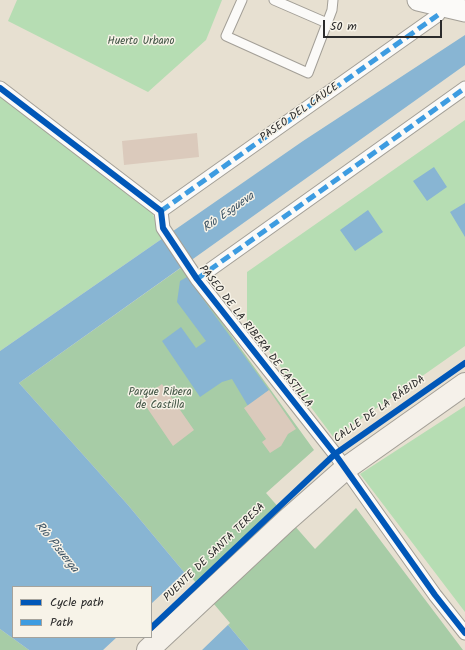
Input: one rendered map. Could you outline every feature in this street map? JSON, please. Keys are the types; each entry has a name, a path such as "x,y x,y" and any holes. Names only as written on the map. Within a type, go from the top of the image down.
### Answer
{"main road":[{"path":"148,650 286,521 345,469 465,384"}],"street":[{"path":"418,0 465,12"},
{"name":"PASEO DEL CAUCE","path":"161,210 438,15"},
{"path":"0,88 161,210"},
{"path":"193,274 465,88"},
{"name":"PASEO DE LA RIBERA DE CASTILLA","path":"161,210 163,228 193,274 335,454 465,633"}],"lane":[{"path":"242,0 226,36 308,73 332,10 333,0"},
{"path":"274,0 326,23"}],"green space":[{"name":"Huerto Urbano","path":"17,0 222,0 206,40 148,92 8,21"},
{"path":"0,95 150,207 163,238 0,351"},
{"path":"465,120 465,346 334,438 247,322 247,272"},
{"name":"Parque Ribera de Castilla","path":"182,267 314,450 266,493 315,549 356,508 463,650 249,650 128,505 19,383"},
{"path":"465,406 465,612 360,474"},
{"path":"0,629 29,650 0,650"}],"water":[{"path":"465,35 465,65 19,383 128,505 249,650 29,650 12,638 152,638 152,586 12,586 12,638 0,629 0,351 303,141"},
{"path":"434,167 447,187 427,201 413,181"},
{"path":"465,203 465,237 450,212"},
{"path":"368,210 383,232 355,251 340,230"},
{"path":"187,277 269,390 248,406 232,379 222,382 200,397 162,341 181,327 196,348 206,341 177,302 180,281"}],"pier":[{"path":"186,571 230,623 202,650 103,650 116,638 152,638 152,603"}],"building":[{"path":"197,133 199,157 124,165 122,141"},
{"path":"162,384 194,430 173,446 141,399"},
{"path":"269,390 296,429 288,434 281,446 270,453 262,442 266,439 244,408"}],"marked path":[{"path":"161,211 438,15"},
{"path":"197,279 465,88"}],"cycle path":[{"name":"CALLE DE LA RÁBIDA","path":"0,88 161,211 163,228 197,279 335,454 435,595 465,633"},
{"name":"CALLE DE LA RÁBIDA","path":"152,627 335,454 465,363"}],"water label":[{"name":"Río Esgueva","path":"229,213"},
{"name":"Río Pisuerga","path":"56,548"}]}
